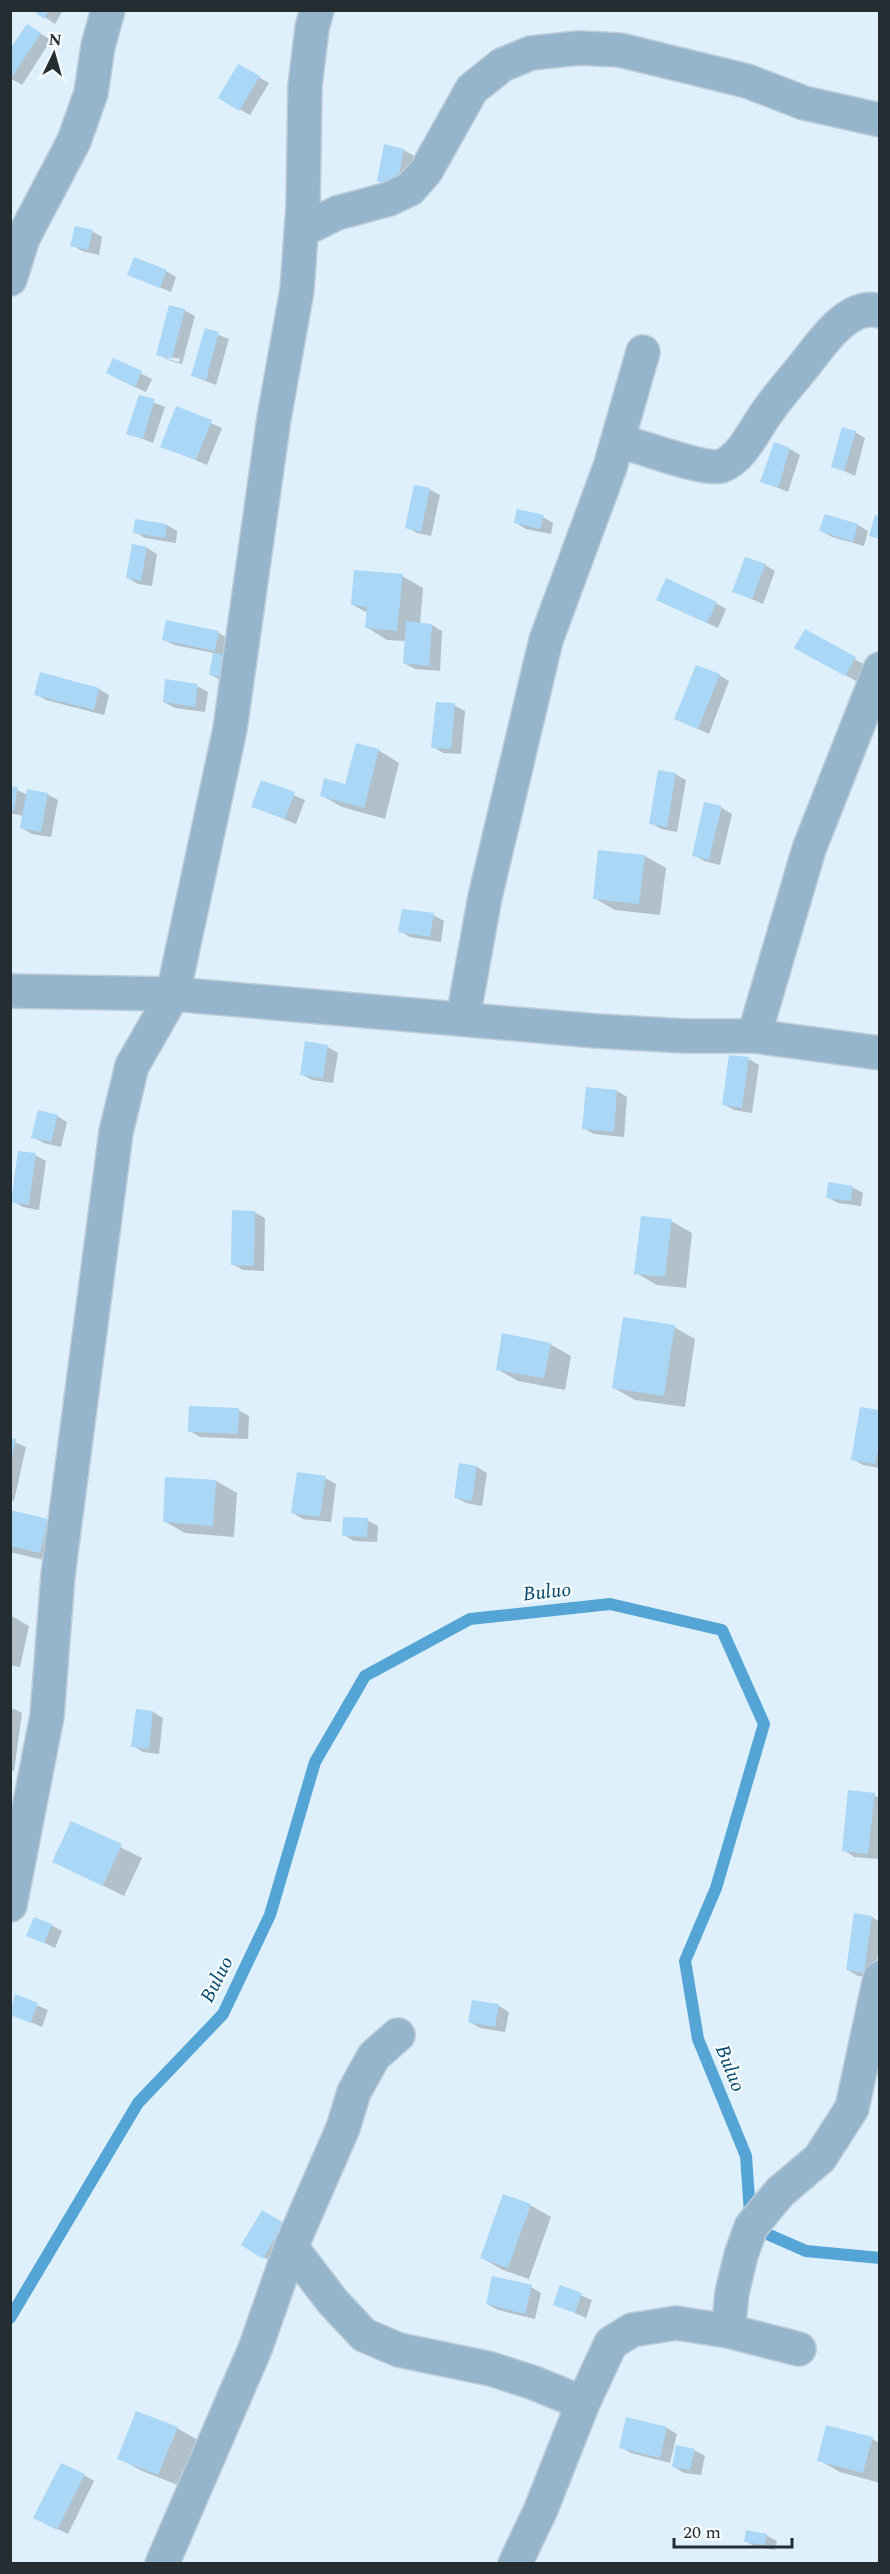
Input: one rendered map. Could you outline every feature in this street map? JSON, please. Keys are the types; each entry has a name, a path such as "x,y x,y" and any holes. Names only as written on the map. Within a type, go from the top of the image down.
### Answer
{"street":[{"path":"10,279 23,238 74,141 91,93 98,46 108,10"},
{"path":"10,1905 47,1716 58,1575 116,1132 132,1066 173,994 230,729 274,418 297,290 305,86 312,28 317,10"},
{"path":"301,231 337,213 389,200 410,189 426,171 472,89 502,65 531,53 579,48 620,50 747,81 804,103 879,120"},
{"path":"619,441 703,466 721,466 735,457 783,390 830,332 856,312 875,309 879,311"},
{"path":"463,1018 485,897 546,640 591,523 619,441 643,352"},
{"path":"754,1036 809,849 879,669"},
{"path":"10,991 173,994 619,1032 685,1036 754,1036 879,1053"},
{"path":"728,2331 735,2283 751,2227 780,2192 820,2158 852,2108 879,1978"},
{"path":"162,2564 255,2349 291,2247 343,2128 354,2092 374,2056 398,2035"},
{"path":"291,2247 333,2302 364,2335 399,2350 491,2369 583,2403"},
{"path":"515,2564 541,2509 583,2403 611,2343 632,2330 676,2323 728,2331 799,2349"}],"building":[{"path":"32,10 49,10 44,19"},
{"path":"27,24 41,33 10,80 10,49"},
{"path":"238,64 260,76 239,111 218,98"},
{"path":"384,144 404,149 397,186 377,181"},
{"path":"75,226 93,230 88,250 70,246"},
{"path":"134,257 167,270 160,288 127,275"},
{"path":"169,305 185,309 172,359 156,355"},
{"path":"205,328 219,332 206,380 191,376"},
{"path":"113,358 142,371 135,387 106,373"},
{"path":"139,395 155,399 143,439 126,434"},
{"path":"176,406 212,420 196,460 160,447"},
{"path":"842,427 856,431 844,471 831,467"},
{"path":"774,442 790,448 778,488 760,482"},
{"path":"414,485 430,488 421,532 405,528"},
{"path":"517,509 544,515 540,529 514,523"},
{"path":"825,514 858,524 853,542 819,531"},
{"path":"875,515 880,516 880,539 869,536"},
{"path":"135,519 167,524 165,538 133,533"},
{"path":"132,544 147,547 141,581 126,578"},
{"path":"745,557 766,564 752,599 732,592"},
{"path":"354,570 403,574 397,631 365,628 367,607 351,605"},
{"path":"666,578 717,602 707,623 656,600"},
{"path":"166,620 219,631 215,651 162,640"},
{"path":"406,621 432,624 429,666 403,663"},
{"path":"805,629 856,657 845,676 794,648"},
{"path":"213,653 232,656 229,678 209,675"},
{"path":"696,665 720,674 698,729 674,719"},
{"path":"40,672 99,688 94,710 34,695"},
{"path":"165,679 198,684 195,707 163,702"},
{"path":"436,702 455,703 451,749 431,748"},
{"path":"356,743 379,749 364,808 320,796 324,778 345,784"},
{"path":"658,770 676,773 667,827 649,824"},
{"path":"261,780 295,792 285,819 251,807"},
{"path":"10,786 18,787 14,811 10,811"},
{"path":"27,789 48,793 41,832 20,828"},
{"path":"704,802 722,806 709,860 692,856"},
{"path":"598,850 645,855 639,904 593,899"},
{"path":"402,909 434,913 430,937 398,932"},
{"path":"305,1041 328,1045 323,1078 300,1075"},
{"path":"729,1055 749,1057 742,1108 722,1105"},
{"path":"586,1087 617,1090 614,1132 582,1129"},
{"path":"38,1110 58,1115 51,1142 31,1138"},
{"path":"18,1151 36,1153 29,1205 11,1202"},
{"path":"828,1182 853,1186 851,1201 826,1198"},
{"path":"232,1210 255,1211 254,1266 231,1265"},
{"path":"641,1216 672,1219 665,1277 634,1274"},
{"path":"623,1317 675,1325 664,1396 612,1388"},
{"path":"502,1333 551,1343 544,1378 496,1370"},
{"path":"189,1406 239,1408 238,1434 188,1432"},
{"path":"860,1407 880,1410 880,1440 875,1464 851,1460"},
{"path":"10,1438 16,1439 11,1461 10,1461"},
{"path":"459,1463 477,1466 472,1501 454,1498"},
{"path":"297,1472 326,1476 320,1517 291,1513"},
{"path":"165,1477 216,1480 213,1526 163,1522"},
{"path":"10,1510 48,1519 40,1553 10,1546"},
{"path":"343,1517 368,1518 367,1537 342,1536"},
{"path":"136,1709 153,1711 149,1749 131,1747"},
{"path":"848,1790 875,1793 868,1854 842,1851"},
{"path":"71,1821 122,1844 103,1886 52,1862"},
{"path":"854,1913 872,1916 864,1973 846,1970"},
{"path":"34,1917 52,1924 44,1943 26,1936"},
{"path":"15,1994 38,2003 31,2023 10,2015"},
{"path":"472,2000 499,2004 495,2027 468,2022"},
{"path":"503,2194 531,2204 508,2268 480,2258"},
{"path":"262,2210 284,2223 263,2259 241,2245"},
{"path":"492,2276 532,2285 525,2314 486,2304"},
{"path":"560,2285 582,2293 575,2313 553,2305"},
{"path":"136,2411 178,2427 158,2475 117,2459"},
{"path":"626,2417 667,2427 660,2458 619,2448"},
{"path":"826,2425 873,2437 863,2473 817,2461"},
{"path":"676,2445 695,2449 690,2470 672,2467"},
{"path":"61,2463 85,2474 57,2530 33,2518"},
{"path":"746,2530 767,2534 764,2545 744,2542"}],"waterway":[{"name":"Buluo","path":"10,2318 138,2103 223,2014 270,1915 315,1762 365,1676 470,1619 610,1604 722,1630 764,1724 716,1888 685,1961 698,2039 746,2156 751,2227 806,2251 880,2258"}]}
